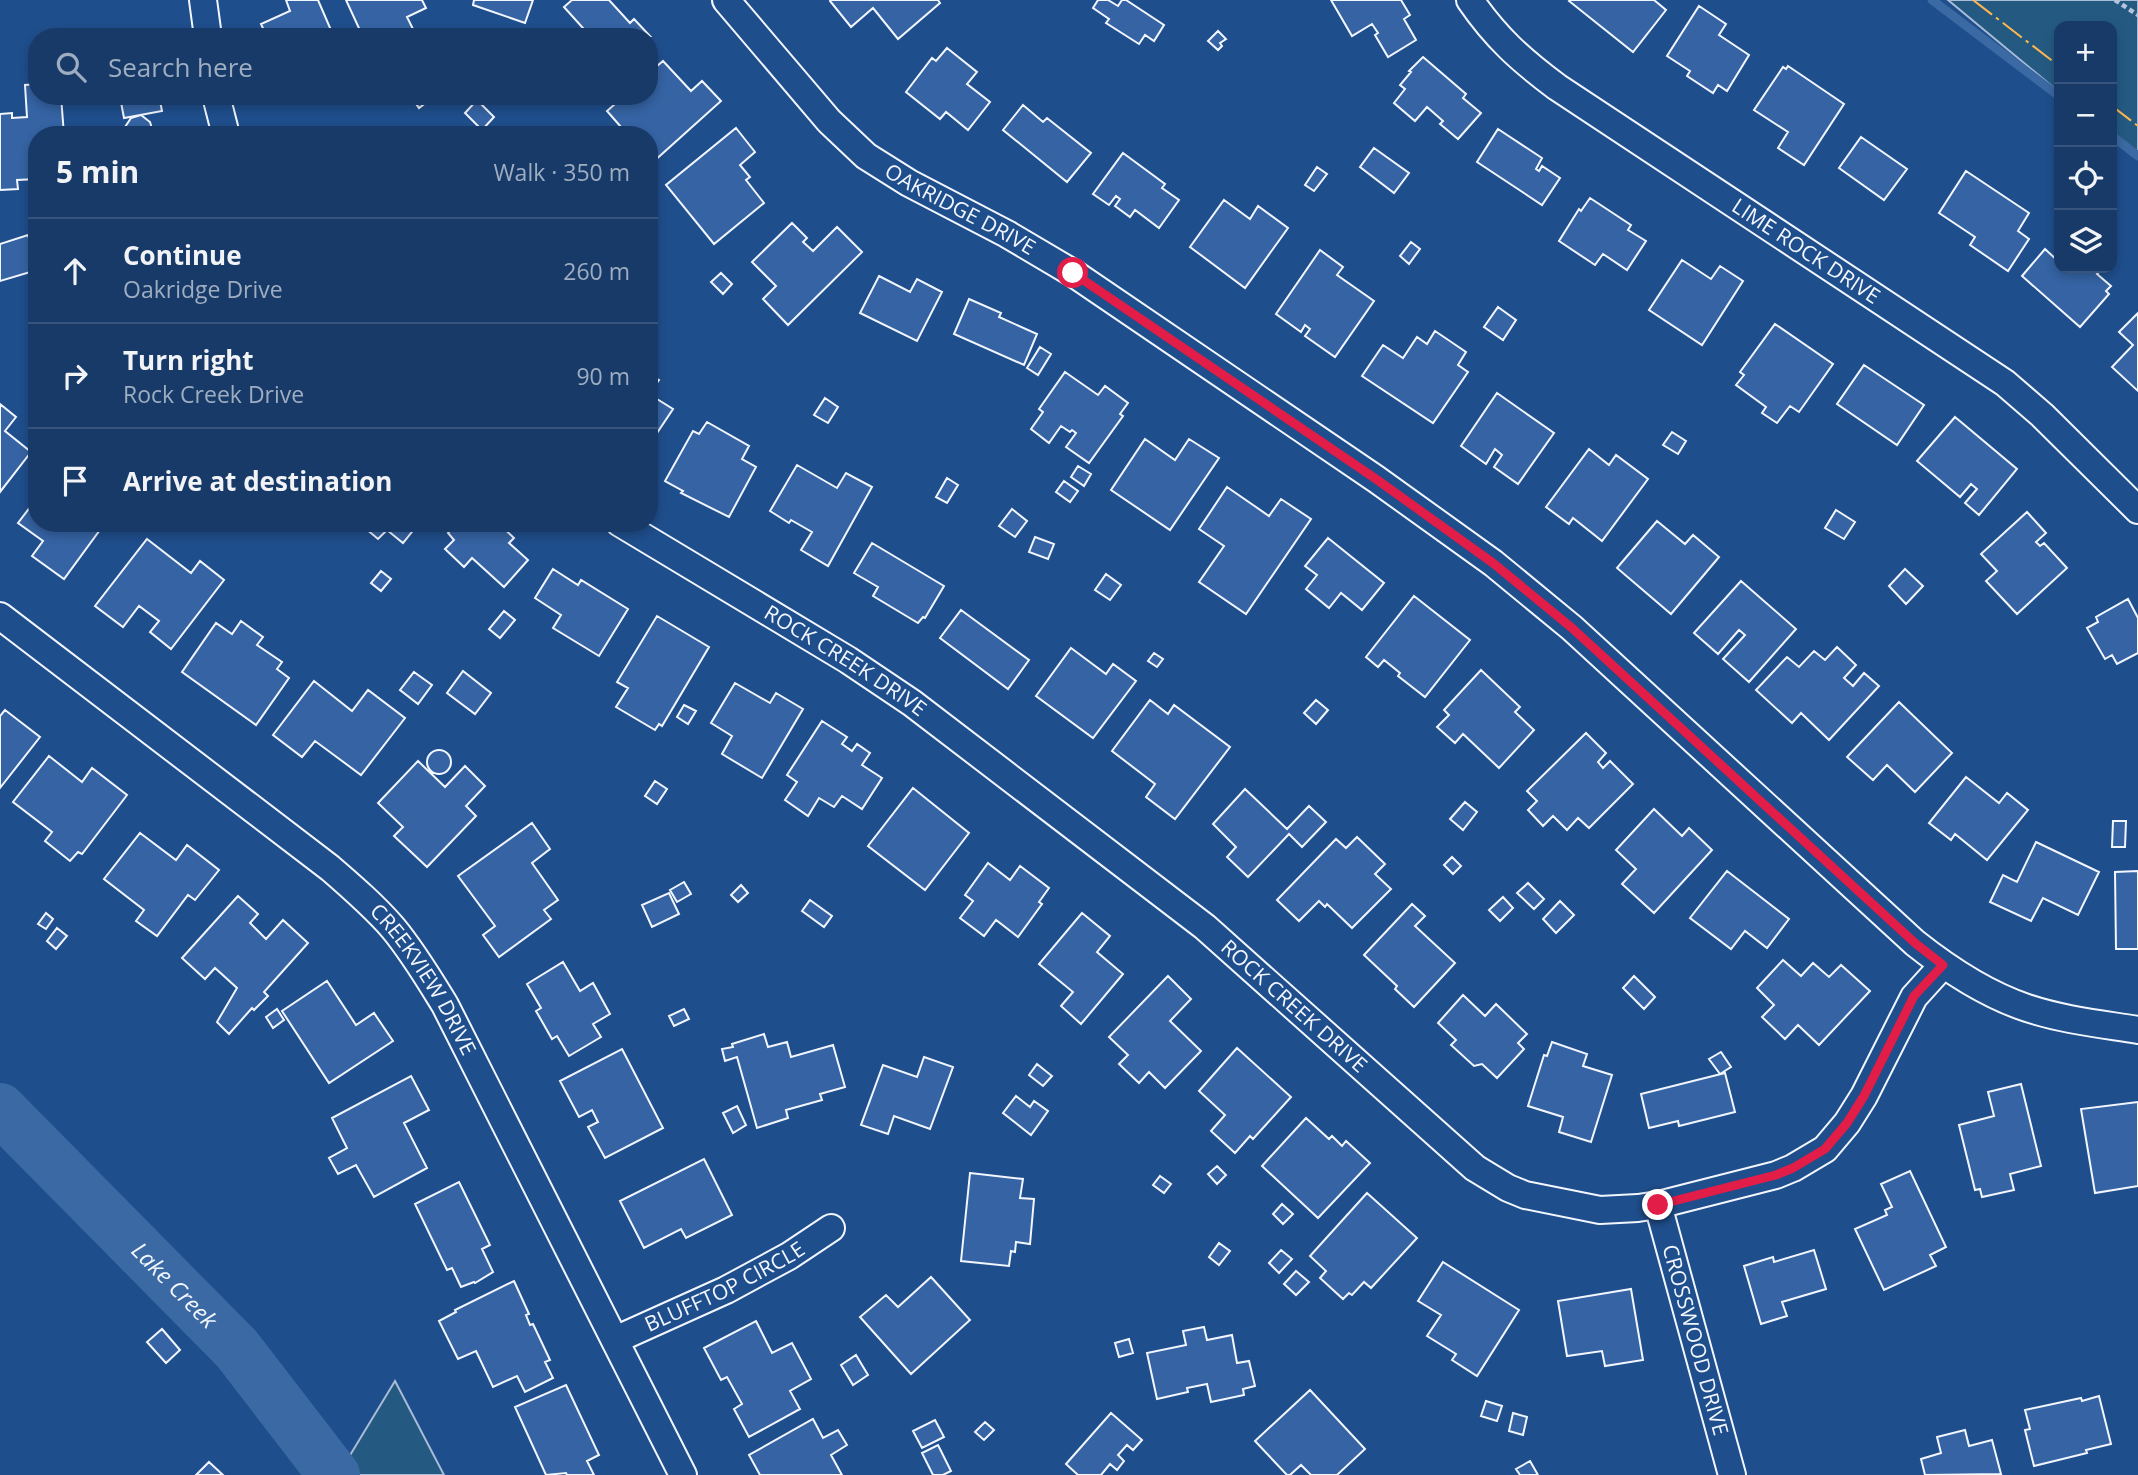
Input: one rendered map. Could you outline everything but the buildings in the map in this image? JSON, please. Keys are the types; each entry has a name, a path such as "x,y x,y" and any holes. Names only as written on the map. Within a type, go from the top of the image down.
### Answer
{"street":[{"path":"203,0 207,28"},
{"name":"OAKRIDGE DRIVE","path":"726,0 829,121 866,156 909,183 1007,234 1073,273 1376,479 1493,563 1572,628 1915,943 1943,965 1983,989 2026,1007 2070,1019 2138,1030"},
{"name":"LIME ROCK DRIVE","path":"1470,0 1517,57 1557,87 2005,383 2042,415 2138,510"},
{"path":"218,105 224,126"},
{"name":"ROCK CREEK DRIVE","path":"635,532 848,660 912,703 1205,927 1475,1168 1525,1195 1600,1210 1638,1208 1776,1175 1793,1168 1825,1149 1847,1123 1864,1096 1914,996 1943,965"},
{"name":"CREEKVIEW DRIVE","path":"0,616 330,868 363,897 392,928 421,966 445,1005 683,1475"},
{"name":"CROSSWOOD DRIVE","path":"1658,1205 1732,1475"},
{"name":"BLUFFTOP CIRCLE","path":"615,1340 726,1290 789,1256 831,1228"}],"path":[{"path":"2116,0 2138,15"}],"shaded area":[{"path":"1948,0 2138,0 2138,158 2117,140 2117,21 2054,21 2054,88"},
{"path":"395,1381 444,1475 338,1475"}],"waterway":[{"path":"1932,0 2054,92"},
{"path":"2117,140 2138,156"},
{"name":"Lake Creek","path":"0,1109 237,1349 334,1475"}],"power":[{"path":"1973,0 2054,62"},
{"path":"2117,110 2138,126"}],"route":[{"path":"1073,273 1376,479 1493,563 1572,628 1915,943 1943,965 1914,996 1864,1096 1847,1123 1825,1149 1776,1175 1658,1205"}]}
